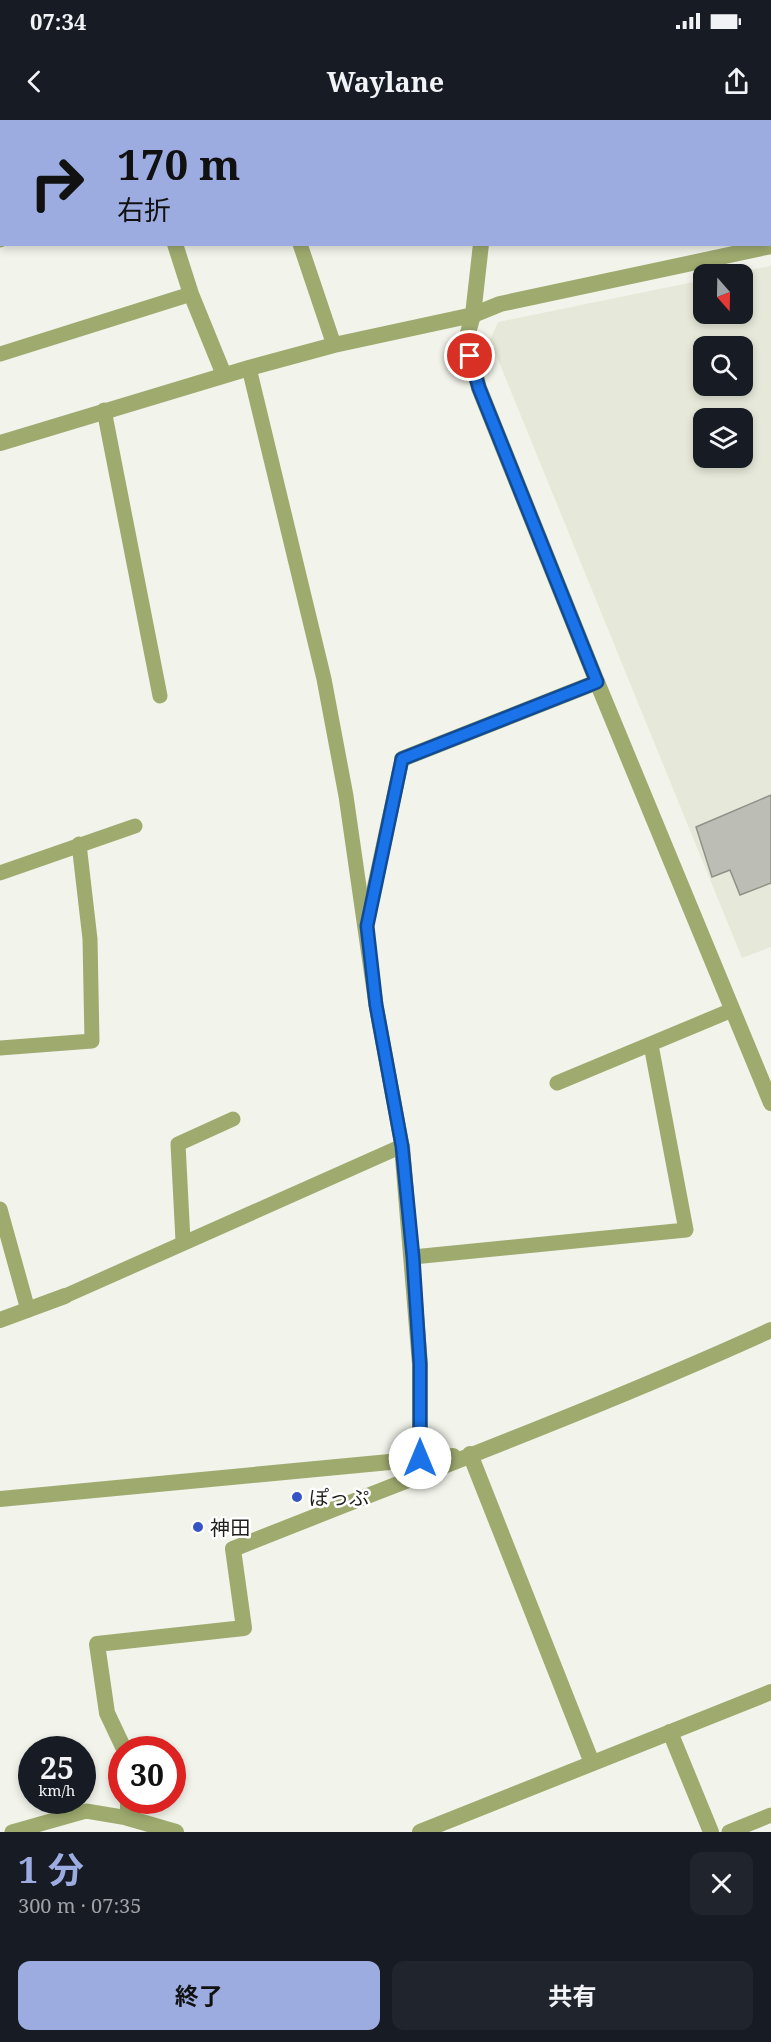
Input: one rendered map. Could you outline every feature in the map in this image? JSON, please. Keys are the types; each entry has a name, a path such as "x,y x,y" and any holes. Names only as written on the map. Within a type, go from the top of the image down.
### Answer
{"street":[{"path":"176,246 191,294 224,375"},
{"path":"481,246 473,315 466,340 479,388 597,682 771,1103"},
{"path":"0,443 104,410 334,345 473,315 500,304 771,246"},
{"path":"402,759 597,682"},
{"path":"402,1146 413,1257 420,1364 420,1458"},
{"path":"0,1320 65,1296"},
{"path":"118,1736 107,1713 97,1644 244,1628 233,1549 683,1370 771,1330"},
{"path":"0,1499 470,1454"},
{"path":"470,1454 592,1763"},
{"path":"420,1832 771,1692"},
{"path":"670,1732 711,1832"},
{"path":"128,1814 128,1818 176,1832"}],"lane":[{"path":"301,246 334,345"},
{"path":"0,354 191,294"},
{"path":"65,1296 105,1280 183,1241 402,1146 376,1005 367,926 346,796 324,679 249,368"},
{"path":"104,410 160,696"},
{"path":"367,926 402,759"},
{"path":"0,873 135,826"},
{"path":"0,1048 92,1041 90,939 79,844"},
{"path":"557,1083 732,1010"},
{"path":"413,1257 686,1230 651,1045"},
{"path":"183,1241 178,1144 233,1119"},
{"path":"0,1209 28,1310"},
{"path":"12,1832 86,1811 128,1818"},
{"path":"729,1832 771,1815"}],"shaded area":[{"path":"771,266 771,947 742,958 490,340 498,322 693,282 693,324 753,324 753,270"}],"building":[{"path":"771,795 771,883 740,895 730,870 712,877 696,827"}],"place":[{"name":"ぽっぷ","path":"297,1497"},
{"name":"神田","path":"198,1527"}],"route":[{"path":"420,1458 420,1364 413,1257 402,1146 376,1005 367,926 402,759 597,682 479,388 470,356"}]}
